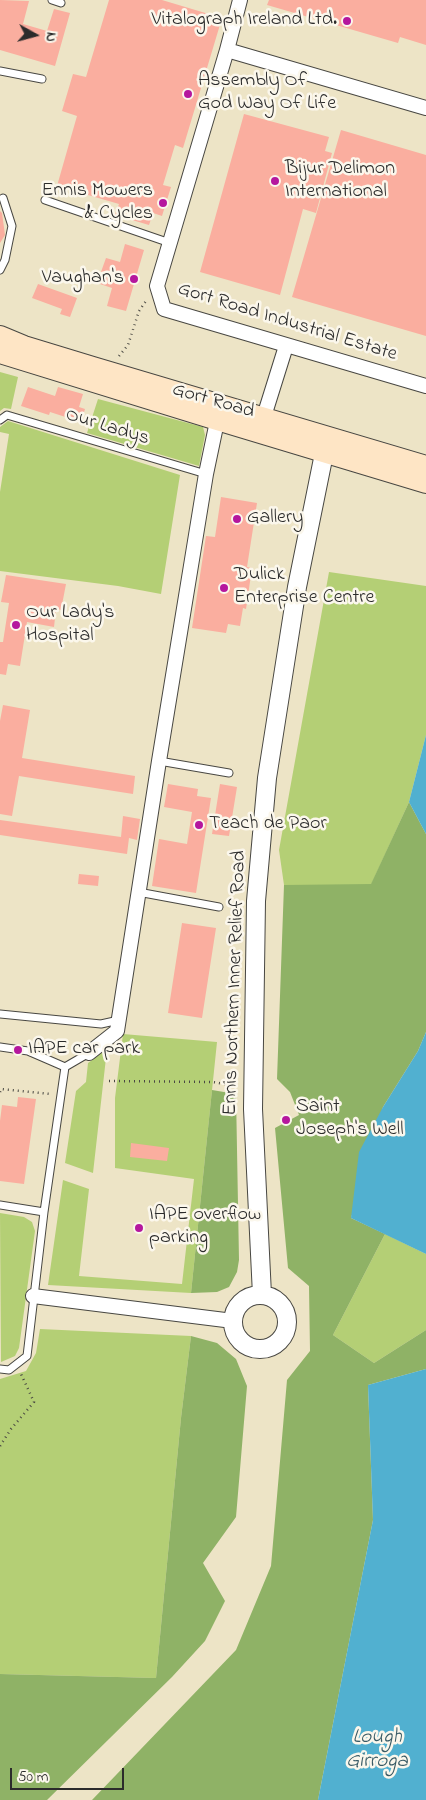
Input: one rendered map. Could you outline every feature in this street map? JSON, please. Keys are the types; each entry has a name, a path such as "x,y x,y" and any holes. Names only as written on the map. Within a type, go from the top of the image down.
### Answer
{"main road":[{"name":"Gort Road","path":"0,336 24,346 105,371 219,412 242,410 261,425 284,423 326,444 426,483"},
{"name":"Gort Road","path":"0,353 219,412 326,444 426,466"}],"street":[{"name":"Gort Road Industrial Estate","path":"240,0 157,286 164,309 426,386"},
{"path":"227,50 426,108"},
{"path":"261,425 286,346"},
{"path":"242,410 270,396"},
{"path":"270,396 284,423"},
{"path":"88,1053 118,1031 159,761 206,474 219,412"},
{"name":"Ennis Northern Inner Relief Road","path":"262,1295 253,1091 256,901 267,778 297,587 326,444"},
{"path":"262,1295 278,1302 284,1310 287,1319 284,1334 276,1344 259,1350 249,1347 238,1338 234,1330 233,1321 238,1307 244,1300 262,1295"},
{"path":"33,1296 233,1321"}],"lane":[{"path":"52,0 61,3"},
{"path":"0,71 42,79"},
{"path":"0,270 5,260 12,226 3,198"},
{"path":"45,200 170,243"},
{"name":"Our Ladys","path":"0,420 7,415 206,474"},
{"path":"159,761 230,773"},
{"path":"138,892 219,907"},
{"path":"0,1014 101,1024 119,1020"},
{"path":"0,1047 28,1051 65,1067"},
{"path":"65,1067 88,1053"},
{"path":"0,1369 9,1370 27,1356 44,1212 65,1067"},
{"path":"0,1205 44,1212"}],"path":[{"path":"105,371 107,364 119,357 128,345 139,311 157,286"},
{"path":"0,1092 1,1089 50,1095 55,1062"},
{"path":"109,1081 213,1082 253,1091"},
{"path":"0,1446 11,1428 34,1402 16,1364"}],"green space":[{"path":"0,372 18,377 11,409 4,408 0,411"},
{"path":"98,399 203,427 205,435 199,466 87,433"},
{"path":"8,421 180,475 161,594 118,586 0,571 0,492 9,434 0,432 0,427"},
{"path":"329,572 426,586 426,735 409,802 371,885 284,885 279,850"},
{"path":"409,802 426,834 426,1032 418,1051 383,1107 351,1218 385,1234 333,1335 374,1363 426,1330 426,1369 368,1385 373,1520 318,1800 92,1800 236,1650 271,1566 287,1380 310,1351 309,1286 288,1268 275,1128 299,1115 290,1092 277,1079 284,885 371,884"},
{"path":"123,1034 217,1042 191,1293 48,1285 63,1180 89,1189 79,1276 182,1284 194,1179 115,1168 115,1098"},
{"path":"107,1049 93,1173 65,1163 76,1091 86,1082 88,1063"},
{"path":"212,1090 236,1094 239,1260 237,1272 229,1287 217,1292 191,1293"},
{"path":"0,1213 24,1217 32,1222 35,1231 19,1348 15,1356 1,1362"},
{"path":"385,1234 426,1254 426,1330 374,1363 333,1335"},
{"path":"40,1329 191,1336 181,1418 156,1678 0,1674 0,1379 26,1371 36,1353"},
{"path":"191,1336 217,1343 236,1359 247,1386 236,1517 203,1563 225,1601 205,1641 172,1677 47,1800 0,1800 0,1674 156,1678 181,1418"}],"water":[{"path":"426,735 426,834 409,802"},
{"path":"426,1032 426,1254 351,1218 359,1152 383,1107 418,1051"},
{"name":"Lough Girroga","path":"426,1369 426,1800 318,1800 373,1520 368,1385"}],"building":[{"path":"0,0 29,1 23,24 47,31 54,9 70,13 55,66 0,50"},
{"path":"109,0 162,0 222,18 183,148 175,145 163,185 171,187 162,216 153,213 149,225 115,215 119,204 57,186 77,116 62,111 73,74 86,77"},
{"path":"269,0 426,0 426,45 400,37 398,43 267,5"},
{"name":"Bijur Delimon International","path":"244,114 329,137 325,151 332,153 316,213 303,209 280,295 200,272"},
{"path":"341,130 426,155 426,336 292,297"},
{"path":"0,211 2,213 5,235 0,243"},
{"path":"125,244 144,250 126,311 107,306 112,288 97,283 106,258 120,262"},
{"path":"38,284 77,298 70,317 60,314 62,309 32,298"},
{"path":"28,387 55,396 58,387 83,394 79,407 85,409 81,422 50,412 49,415 21,406"},
{"name":"Dulick Enterprise Centre","path":"221,497 257,503 247,567 252,568 246,609 243,608 240,626 228,624 226,633 192,628 206,536 215,537"},
{"name":"Our Lady's Hospital","path":"6,575 66,584 61,610 56,609 54,627 27,622 20,666 8,664 6,675 0,674 0,642 3,642 9,603 1,602"},
{"path":"3,705 30,710 22,758 135,776 133,794 19,776 12,816 0,814 0,721"},
{"name":"Teach de Paor","path":"168,784 198,789 197,796 211,798 196,893 152,886 159,839 187,844 192,812 164,807"},
{"path":"220,784 237,787 229,836 212,834"},
{"path":"123,816 140,819 137,840 129,838 127,854 0,835 0,820 121,837"},
{"path":"79,874 99,876 98,886 78,884"},
{"path":"182,923 216,928 202,1018 168,1013"},
{"path":"18,1097 36,1099 24,1184 0,1181 0,1121 2,1105 17,1107"},
{"path":"131,1143 169,1148 167,1161 130,1157"}],"place":[{"name":"Vitalograph Ireland Ltd.","path":"347,21"},
{"name":"Assembly Of God Way Of Life","path":"188,94"},
{"name":"Bijur Delimon International","path":"275,181"},
{"name":"Ennis Mowers & Cycles","path":"163,203"},
{"name":"Vaughan's","path":"134,279"},
{"name":"Gallery","path":"237,519"},
{"name":"Dulick Enterprise Centre","path":"224,588"},
{"name":"Our Lady's Hospital","path":"16,625"},
{"name":"Teach de Paor","path":"199,825"},
{"name":"IAPE car park","path":"18,1050"},
{"name":"Saint Joseph's Well","path":"286,1120"},
{"name":"IAPE overflow parking","path":"139,1228"}]}
